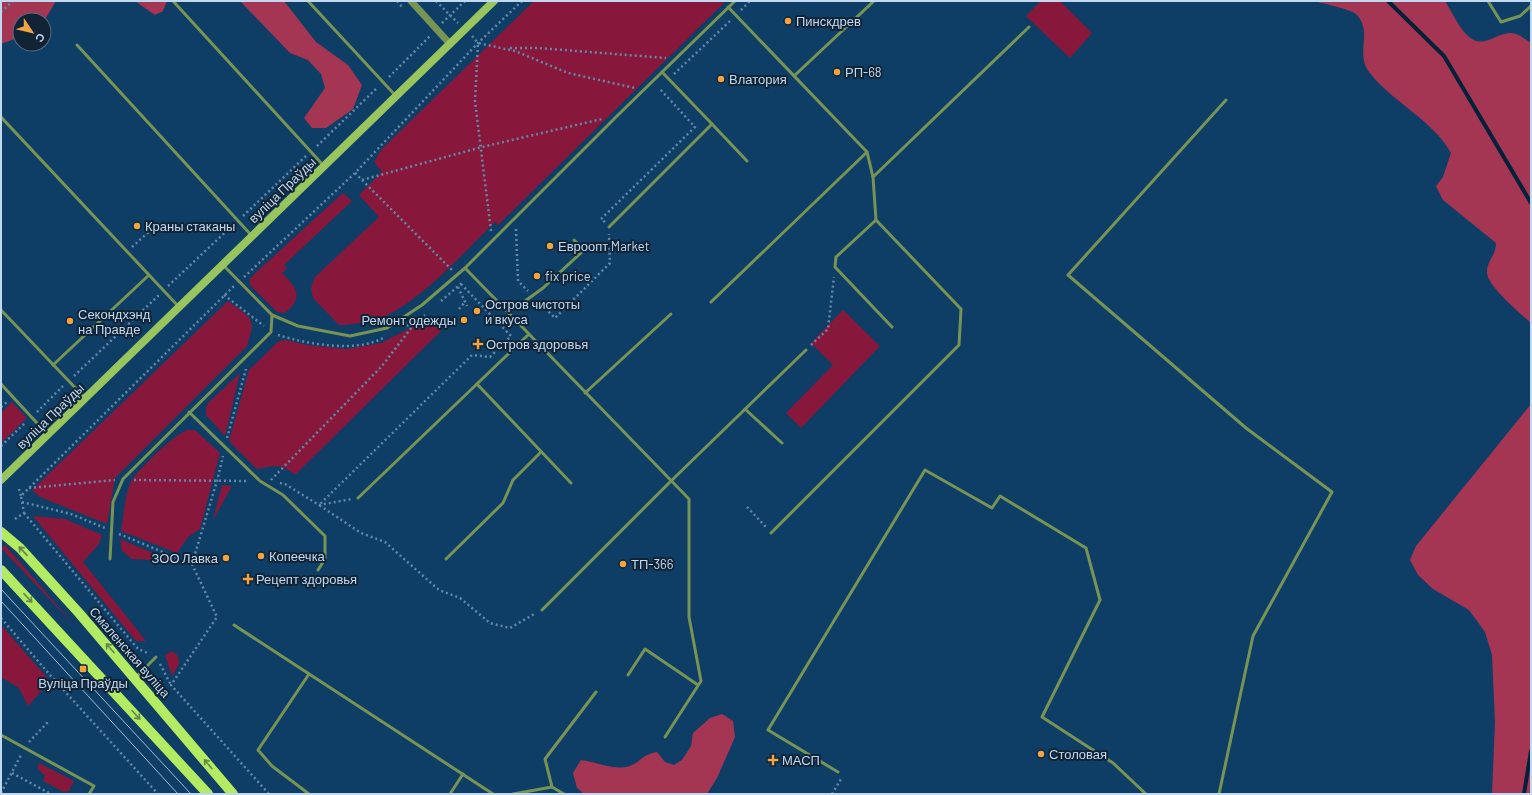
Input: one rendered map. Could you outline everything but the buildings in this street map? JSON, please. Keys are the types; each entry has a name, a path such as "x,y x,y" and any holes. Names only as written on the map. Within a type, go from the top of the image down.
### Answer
{"main road":[{"name":"вуліца Праўды","path":"1,480 494,1"},
{"name":"Смаленская вуліца","path":"1,532 20,548 136,678 234,794"},
{"path":"1,570 208,794"}],"street":[{"path":"411,1 450,44"}],"lane":[{"path":"173,1 324,166"},
{"path":"308,1 396,97"},
{"path":"223,265 272,315 310,330 350,336 387,328 422,305 465,268 643,90 735,1"},
{"path":"794,76 874,1"},
{"path":"1488,1 1502,22 1520,16 1531,6"},
{"path":"728,7 867,152 873,178 876,220 961,309 959,344 771,532"},
{"path":"873,178 1029,27"},
{"path":"77,45 252,236"},
{"path":"662,72 747,161"},
{"path":"1219,794 1253,636 1332,492 1246,428 1068,275 1226,100"},
{"path":"1,117 179,307"},
{"path":"609,227 712,124"},
{"path":"711,302 867,152"},
{"path":"876,220 836,257 835,267 892,327"},
{"path":"504,309 521,304 543,288 584,250 574,240"},
{"path":"465,268 528,335 689,499 689,617 701,681 665,737"},
{"path":"53,365 149,275"},
{"path":"1,310 85,399"},
{"path":"585,393 671,314"},
{"path":"110,559 113,502 123,479 271,332 272,315"},
{"path":"358,498 528,335"},
{"path":"542,610 671,481 806,350"},
{"path":"1,384 48,435"},
{"path":"477,384 571,483"},
{"path":"745,409 782,443"},
{"path":"189,412 260,480 283,495 325,536 325,559 318,570"},
{"path":"446,559 503,503 513,480 541,452"},
{"path":"838,772 768,730 925,470 992,508 1000,496 1086,548 1100,600 1042,717 1113,763 1146,794"},
{"path":"234,625 493,794"},
{"path":"628,675 645,649 698,685"},
{"path":"136,678 156,657"},
{"path":"309,674 258,750 272,766 309,794"},
{"path":"552,787 545,759 596,692"},
{"path":"1,735 94,786 89,794"},
{"path":"450,794 463,774"},
{"path":"514,794 552,787 564,794"}],"path":[{"path":"1,12 13,1"},
{"path":"436,1 450,16"},
{"path":"1,446 383,83 436,28 465,1"},
{"path":"21,496 224,295 355,173 478,43 522,1"},
{"path":"654,93 750,1"},
{"path":"478,43 515,51 568,73 643,90"},
{"path":"478,43 475,101 482,147 492,240"},
{"path":"503,48 538,48 676,58"},
{"path":"362,180 482,147 617,116"},
{"path":"355,173 456,275 458,288 467,306"},
{"path":"511,235 522,224"},
{"path":"127,252 153,228 230,228"},
{"path":"806,350 828,328 835,267"},
{"path":"440,302 458,288 471,274"},
{"path":"319,505 472,355 490,357 511,336 462,284"},
{"path":"224,295 271,332 280,335 319,344 351,346 379,340 385,337"},
{"path":"459,309 465,302"},
{"path":"404,328 428,312"},
{"path":"270,480 382,366 416,321"},
{"path":"276,340 280,335"},
{"path":"192,564 217,481 246,369 251,364"},
{"path":"217,481 270,480 285,484 361,533 386,542 439,590 460,598 490,623 510,628 542,610"},
{"path":"19,489 24,513 138,648 156,657 171,685 269,794"},
{"path":"319,505 358,498"},
{"path":"22,502 71,514 192,564 217,616 171,685"},
{"path":"747,507 766,528"},
{"path":"15,519 24,513"},
{"path":"1,618 50,675 158,794"},
{"path":"29,742 48,722"},
{"path":"1,793 21,754"},
{"path":"832,794 844,774 838,772"},
{"path":"12,773 52,794"}],"shaded area":[{"path":"1,1 56,1 49,12 12,12 12,40 1,44"},
{"path":"135,1 167,1 163,11 155,15"},
{"path":"240,1 284,1 316,42 348,65 362,85 353,109 326,128 312,128 304,118 325,88 321,74 308,60 290,53"},
{"path":"534,1 726,1 498,225 495,222 438,279 405,305 388,315 372,321 339,325 313,298 311,288 315,277 379,217 359,195 382,172 374,162 382,149"},
{"path":"1041,1 1060,1 1092,33 1070,58 1026,16"},
{"path":"1314,1 1445,1 1461,27 1472,39 1483,41 1503,34 1512,33 1521,36 1531,43 1531,323 1505,299 1488,278 1487,268 1495,251 1496,243 1443,200 1436,186 1443,177 1451,153 1443,141 1423,121 1378,83 1369,72 1363,58 1364,29 1362,22 1357,15 1344,9"},
{"path":"343,193 352,201 284,265 287,268 282,273 295,288 296,297 295,302 285,313 277,312 250,285 250,278"},
{"path":"228,301 250,319 251,329 247,346 115,478 107,524 40,497 32,490"},
{"path":"843,310 880,346 801,428 786,413 833,365 811,343"},
{"path":"422,322 435,324 441,331 295,475 286,469 277,466 257,469 229,441 249,370 279,341 286,340 307,345 346,349 381,343"},
{"path":"240,373 225,436 206,415 206,408 208,403"},
{"path":"12,402 27,418 1,443 1,413"},
{"path":"1531,404 1531,794 1492,794 1495,722 1492,655 1485,632 1469,610 1433,589 1418,575 1410,560 1416,546"},
{"path":"187,430 195,430 220,453 200,529 188,537 177,553 121,531 126,500 131,482 141,469 157,453 174,438"},
{"path":"222,485 232,486 213,520"},
{"path":"33,516 65,519 102,535 99,544 83,562 146,641 136,641"},
{"path":"120,539 172,561 132,559 122,551"},
{"path":"5,545 75,626 1,548"},
{"path":"1,625 50,681 28,706 19,688 1,677"},
{"path":"172,651 178,656 179,664 172,676 165,655"},
{"path":"722,714 733,721 735,737 717,778 707,794 584,794 577,788 573,773 581,760 612,767 624,767 630,766 644,757 657,752 665,762 674,765 682,760 691,746 693,733 710,718"},
{"path":"39,763 74,781 69,791 64,792 43,781 45,776 37,768"}],"waterway":[{"path":"1388,1 1444,56 1531,203"},
{"path":"1524,794 1531,751"}],"tram line":[{"path":"1,589 191,794"},
{"path":"1,601 178,794"}],"place":[{"name":"Пинскдрев","path":"788,21"},
{"name":"РП-68","path":"837,72"},
{"name":"Влатория","path":"721,79"},
{"name":"Краны стаканы","path":"137,226"},
{"name":"Евроопт Market","path":"550,246"},
{"name":"fix price","path":"537,276"},
{"name":"Остров чистоты и вкуса","path":"477,311"},
{"name":"Ремонт одежды","path":"464,320"},
{"name":"Секондхэнд на Правде","path":"70,321"},
{"name":"Остров здоровья","path":"478,344"},
{"name":"Копеечка","path":"261,556"},
{"name":"ЗОО Лавка","path":"226,558"},
{"name":"ТП-366","path":"623,564"},
{"name":"Рецепт здоровья","path":"248,579"},
{"name":"Вуліца Праўды","path":"83,669"},
{"name":"Столовая","path":"1041,754"},
{"name":"МАСП","path":"773,760"}]}
